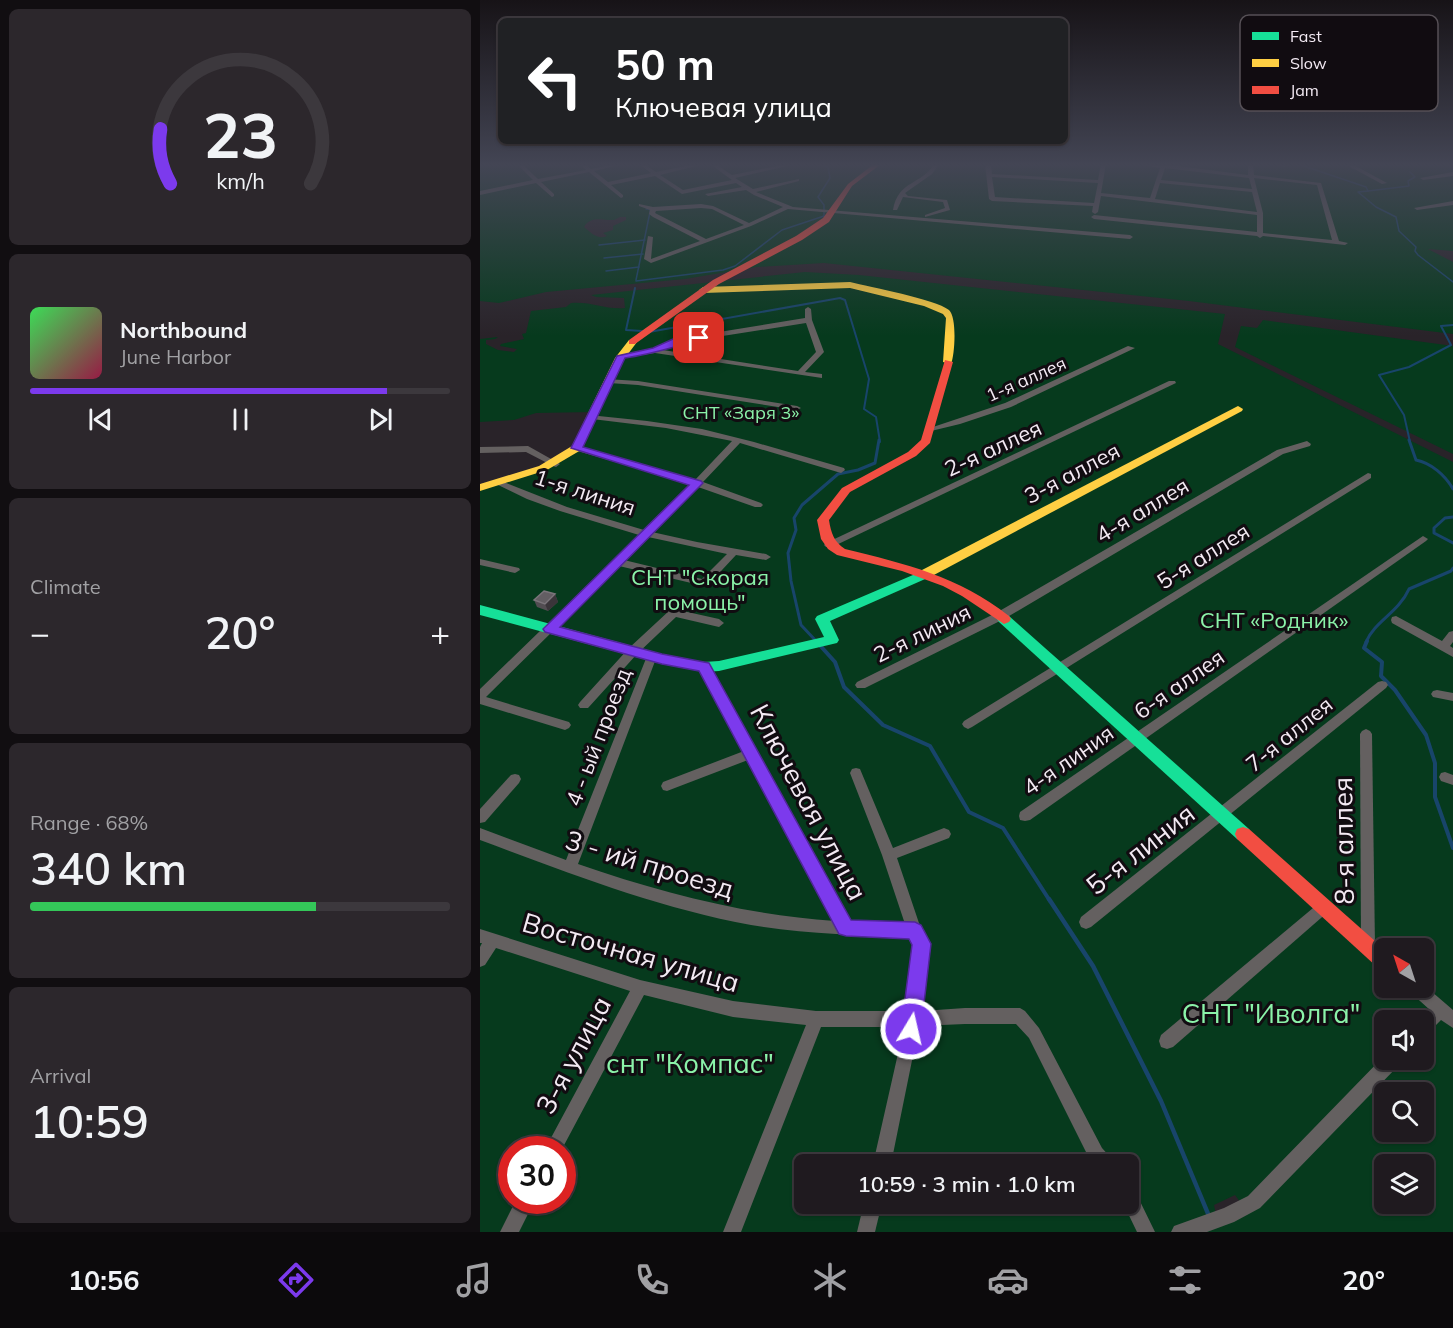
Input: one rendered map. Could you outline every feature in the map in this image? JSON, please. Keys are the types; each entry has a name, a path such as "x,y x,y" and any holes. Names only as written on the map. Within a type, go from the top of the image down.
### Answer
{"street":[{"path":"666,221 705,242"},
{"path":"742,221 749,225"},
{"path":"650,237 647,259 650,262 757,221"},
{"path":"480,488 556,464 577,448 622,356 635,339 703,290 801,237 824,221"},
{"path":"953,221 1130,237"},
{"path":"1089,232 1093,221"},
{"path":"1134,221 1345,243"},
{"path":"1260,221 1260,236"},
{"path":"1330,221 1336,242"},
{"path":"703,290 850,285 927,304 946,312 950,318 949,360 926,441 912,454 846,490 823,520 825,536 830,545 841,552 858,557 926,573 958,587 1000,616 1374,952"},
{"path":"800,373 820,352 808,321 808,309"},
{"path":"622,356 655,351 676,341 808,321"},
{"name":"1-я аллея","path":"931,429 960,424 1020,401 1131,348"},
{"path":"655,351 819,376"},
{"path":"609,381 638,382 797,408"},
{"name":"2-я аллея","path":"830,545 1172,383"},
{"name":"3-я аллея","path":"926,573 1238,409"},
{"path":"592,417 661,425 738,440 809,463 841,470"},
{"path":"565,725 480,698 738,440"},
{"name":"4-я аллея","path":"1000,616 1280,452 1307,444"},
{"path":"577,448 697,483 758,505"},
{"path":"480,450 528,449 556,464"},
{"name":"5-я аллея","path":"968,724 1368,476"},
{"name":"1-я линия","path":"498,483 586,518 645,534 766,557"},
{"name":"6-я аллея","path":"1136,738 1423,539"},
{"path":"617,562 704,583 734,552"},
{"path":"480,562 515,570"},
{"path":"480,610 652,656 704,667 719,666 832,640 822,619 926,573"},
{"path":"584,705 633,651 674,613 719,623"},
{"name":"2-я линия","path":"861,685 1000,616"},
{"path":"1396,620 1448,650 1453,635"},
{"name":"4 - ый проезд","path":"570,867 652,656"},
{"name":"Ключевая улица","path":"704,667 846,928 915,931"},
{"name":"7-я аллея","path":"1223,814 1382,685"},
{"path":"1437,694 1453,697"},
{"name":"8-я аллея","path":"1366,734 1368,946"},
{"name":"4-я линия","path":"1025,816 1136,738"},
{"path":"666,786 752,753"},
{"path":"856,773 889,855 915,931 922,944 908,1054 884,1154"},
{"path":"483,812 515,779"},
{"name":"5-я линия","path":"1086,922 1223,814"},
{"name":"3 - ий проезд","path":"480,834 651,896 722,914 846,928"},
{"path":"889,855 944,834"},
{"path":"1167,1041 1324,907"},
{"path":"480,960 487,938"},
{"name":"Восточная улица","path":"487,938 640,987 733,1009 816,1019 913,1019"},
{"name":"3-я улица","path":"560,1136 640,987"},
{"path":"1428,998 1453,1020"},
{"path":"1434,1016 1440,1009"},
{"path":"913,1019 1020,1016 1034,1033 1098,1154"},
{"path":"732,1232 816,1019"},
{"path":"1180,1232 1208,1225 1254,1202 1382,1070"},
{"path":"509,1232 519,1214"},
{"path":"866,1232 870,1214"},
{"path":"1137,1214 1146,1232"}],"green space":[{"path":"480,221 589,221 584,227 595,235 604,237 607,236 603,233 613,230 613,226 623,221 1453,221 1453,251 1428,249 1453,262 1453,334 1189,301 824,263 757,267 685,279 546,292 499,303 480,301"},
{"path":"805,272 859,275 1225,314 1218,344 1453,462 1453,1232 480,1232 480,488 541,470 577,447 593,412 536,413 514,420 480,422 480,339 498,337 486,340 486,344 498,350 514,352 517,349 500,346 524,339 522,334 526,333 531,311 566,307 571,303 625,308 624,298 591,295","holes":["1235,1195 1244,1207 1217,1220 1214,1205"]},
{"path":"1263,320 1453,346 1453,454 1235,347 1241,326 1257,328"}],"building":[{"path":"544,591 555,594 545,604 534,600"}],"waterway":[{"path":"644,240 648,221"},
{"path":"636,281 723,270 735,266 782,230 808,221"},
{"path":"1397,221 1399,231 1416,247 1415,251 1418,255 1453,282"},
{"path":"599,245 644,240"},
{"path":"641,254 644,240"},
{"path":"604,258 641,254"},
{"path":"639,267 641,254"},
{"path":"606,271 639,267"},
{"path":"636,280 639,267"},
{"path":"635,288 626,330 642,331"},
{"path":"649,332 840,298 845,300 869,379 864,409 876,417 880,442"},
{"path":"1410,442 1404,415 1379,375 1409,367 1451,345 1441,326 1453,325"},
{"path":"817,642 801,625 791,581 788,553 796,530 794,518 802,505 838,474 858,470 875,463 879,440"},
{"path":"1409,440 1416,460 1437,470 1453,489"},
{"path":"1453,517 1445,518 1434,528 1434,533 1453,543"},
{"path":"1366,642 1375,628 1399,604 1409,589 1451,571 1453,568"},
{"path":"816,641 835,662 844,687 883,725 930,746 969,812 1003,828 1050,901"},
{"path":"1367,641 1364,648 1382,662 1381,676 1395,690 1426,735 1435,763 1435,797 1453,848"},
{"path":"1049,899 1093,966 1161,1101 1209,1216"}],"traffic: fast":[{"path":"480,610 662,659 704,667 719,666 832,640 822,619 927,573"},
{"path":"1004,619 1243,834"}],"traffic: slow":[{"path":"703,290 850,285 927,304 946,312 950,318 948,362"},
{"path":"480,488 543,468 577,448 620,358 632,342"},
{"path":"927,573 1238,409"}],"traffic: jam":[{"path":"632,342 716,282 799,238 824,221"},
{"path":"948,362 926,441 912,454 846,490 823,520 825,531 830,543 841,552 906,568 947,583 967,592 1004,619"},
{"path":"1243,834 1374,952"}],"route":[{"path":"699,338 676,341 655,351 622,356 577,448 697,483 550,629 662,659 704,667 846,928 915,931 922,944 911,1029"}],"park label":[{"name":"СНТ «Заря 3»","path":"741,412"},
{"name":"СНТ \"Скорая помощь\"","path":"700,590"},
{"name":"СНТ «Родник»","path":"1274,620"},
{"name":"СНТ \"Иволга\"","path":"1271,1013"},
{"name":"снт \"Компас\"","path":"690,1063"}]}
